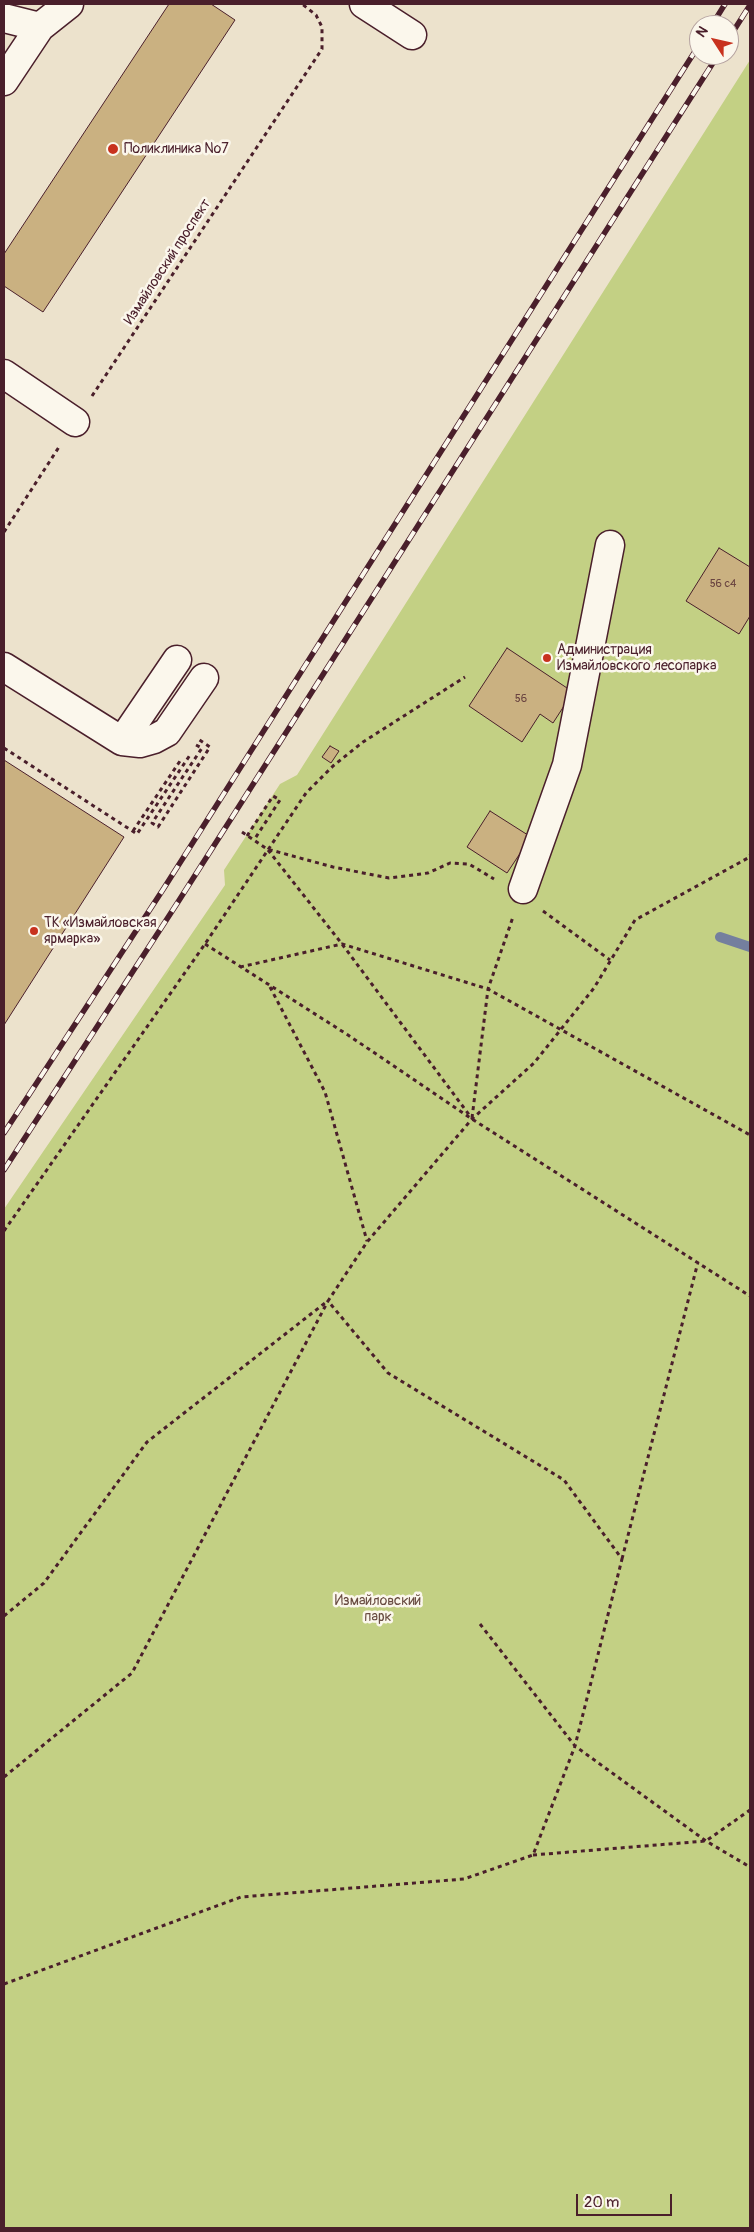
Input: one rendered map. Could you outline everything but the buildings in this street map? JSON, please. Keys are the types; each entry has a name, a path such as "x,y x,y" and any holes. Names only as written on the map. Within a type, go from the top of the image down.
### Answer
{"street":[{"path":"4,81 40,27 69,4"},
{"path":"364,4 412,35"},
{"path":"4,18 40,27"},
{"path":"4,374 75,422"},
{"path":"522,892 567,765 610,545"},
{"path":"122,742 177,660"},
{"path":"4,667 122,742 140,742 154,739 167,732 204,678"}],"path":[{"name":"Измайловский проспект","path":"4,532 322,49 322,27 316,15 302,4"},
{"path":"4,1231 114,1070 204,944 306,793 333,766 363,742 465,677"},
{"path":"4,748 137,834 196,745 202,748 152,823 158,827 210,747 196,737 133,831"},
{"path":"247,836 273,796 280,800 254,840"},
{"path":"242,832 267,849 342,944 472,1118"},
{"path":"267,849 333,867 389,878 428,874 450,863 468,864 522,892 610,960"},
{"path":"4,1776 132,1673 328,1301 367,1242 472,1118 534,1063 594,988 635,920 750,857"},
{"path":"472,1118 488,989 522,892"},
{"path":"204,944 750,1296"},
{"path":"240,967 342,944 488,989 562,1028 750,1135"},
{"path":"269,986 325,1092 367,1242"},
{"path":"533,1855 575,1746 698,1262"},
{"path":"328,1301 388,1373 564,1480 622,1559"},
{"path":"4,1616 44,1583 147,1442 328,1301"},
{"path":"480,1624 575,1746 706,1841 750,1867"},
{"path":"4,1984 242,1897 464,1879 533,1855 706,1841 750,1810"}],"green space":[{"name":"Измайловский парк","path":"750,60 750,2228 4,2228 4,1209 225,885 224,870 280,784 297,775"}],"waterway":[{"path":"720,937 750,947"}],"railway":[{"path":"718,15 725,4"},
{"path":"739,22 750,5"},
{"path":"4,1133 164,888 689,61"},
{"path":"4,1170 178,902 712,65"}],"place":[{"name":"Поликлиника №7","path":"113,149"},
{"name":"Администрация Измайловского лесопарка","path":"547,658"},
{"name":"ТК «Измайловская ярмарка»","path":"34,931"}]}
